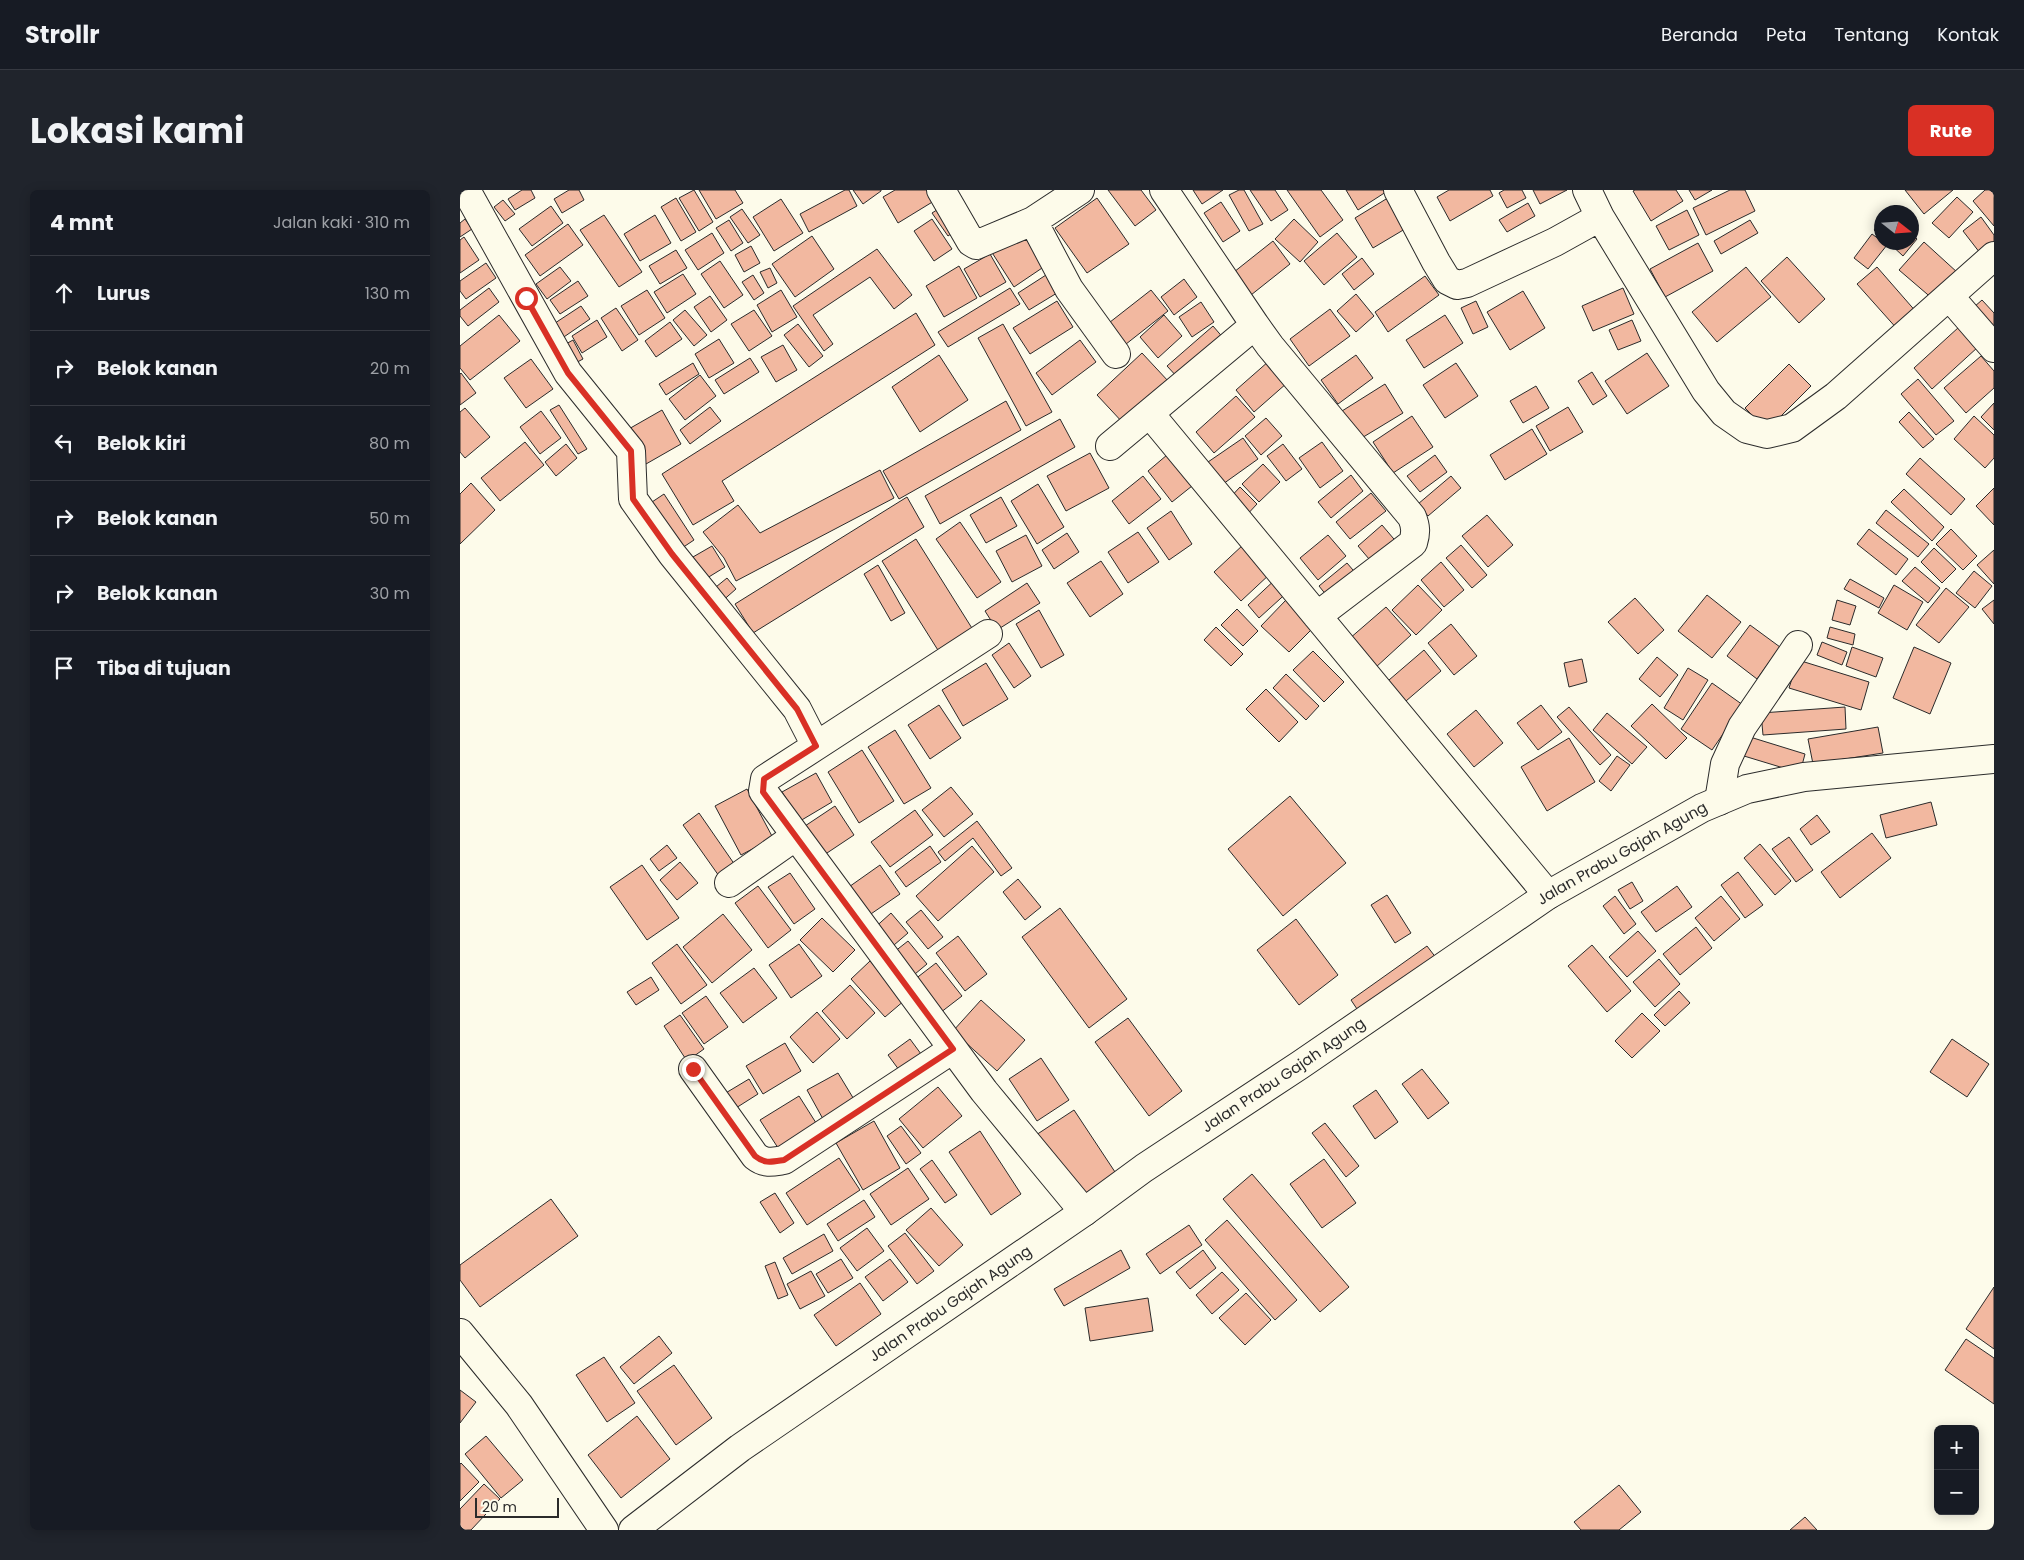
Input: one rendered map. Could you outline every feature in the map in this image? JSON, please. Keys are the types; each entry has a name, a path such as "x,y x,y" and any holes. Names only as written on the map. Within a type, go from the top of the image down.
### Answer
{"main road":[{"path":"466,190 568,373 631,451 633,499 672,554 797,709 816,746"},
{"path":"941,190 971,242 976,245 1033,221 1080,190"},
{"path":"1164,190 1270,346 1412,517 1415,525 1413,543 1317,616"},
{"path":"1398,190 1447,280 1457,285 1468,282 1555,242 1595,198 1706,391 1724,413 1747,429 1767,434 1792,428 1836,396 1994,256"},
{"path":"1033,221 1069,289 1116,354"},
{"path":"1949,296 1994,348"},
{"path":"1110,446 1255,325"},
{"path":"1150,414 1548,895"},
{"path":"988,634 770,775 762,784 763,792 1021,1139 1084,1212"},
{"path":"1719,801 1725,764 1742,727 1798,645"},
{"name":"Jalan Prabu Gajah Agung","path":"633,1530 740,1448 1084,1212 1144,1168 1300,1065 1548,895 1719,801 1747,789 1804,777 1994,759"},
{"path":"729,884 796,836"},
{"path":"693,1069 755,1156 762,1162 770,1162 784,1160 953,1049"},
{"path":"460,1333 519,1405 604,1530"}],"building":[{"path":"522,190 531,190 535,198 515,210 508,199"},
{"path":"569,190 579,190 584,200 562,213 554,199"},
{"path":"694,190 713,222 699,231 679,198"},
{"path":"699,190 735,190 743,203 716,219"},
{"path":"845,190 849,190 857,206 809,232 800,214"},
{"path":"853,190 881,190 881,191 863,204"},
{"path":"895,190 928,190 934,201 898,223 883,197"},
{"path":"1108,190 1141,190 1156,210 1135,226"},
{"path":"1193,190 1223,190 1202,204"},
{"path":"1239,190 1244,190 1263,224 1249,231 1229,195"},
{"path":"1250,190 1275,190 1288,210 1271,221"},
{"path":"1287,190 1321,190 1343,220 1320,237"},
{"path":"1346,190 1389,190 1358,210"},
{"path":"1449,190 1490,190 1493,196 1450,221 1437,197"},
{"path":"1504,190 1522,190 1526,198 1507,208 1499,193"},
{"path":"1533,190 1567,190 1540,204"},
{"path":"1676,190 1683,201 1651,221 1633,191"},
{"path":"1689,190 1712,190 1695,200"},
{"path":"1730,190 1745,190 1755,211 1706,235 1693,208"},
{"path":"1905,190 1953,190 1924,214 1919,205 1917,205"},
{"path":"1985,190 1994,190 1994,226 1973,201"},
{"path":"1391,196 1410,226 1373,248 1355,218"},
{"path":"1957,197 1973,212 1949,238 1932,223"},
{"path":"676,198 696,232 681,241 661,207"},
{"path":"1097,198 1129,244 1087,273 1055,228"},
{"path":"781,199 803,233 774,251 753,217"},
{"path":"503,200 515,214 505,221 494,207"},
{"path":"1221,202 1240,231 1223,242 1204,213"},
{"path":"1528,203 1535,216 1507,232 1499,220"},
{"path":"551,206 563,223 532,246 519,229"},
{"path":"940,208 955,231 948,236 932,213"},
{"path":"742,209 760,235 748,243 730,217"},
{"path":"1687,210 1699,235 1669,250 1656,226"},
{"path":"604,215 642,272 619,287 580,230"},
{"path":"655,215 671,243 640,261 624,234"},
{"path":"1981,217 1994,235 1994,242 1980,253 1963,231"},
{"path":"465,219 472,229 460,237 460,223"},
{"path":"932,219 952,249 934,261 914,231"},
{"path":"1294,219 1318,242 1300,262 1275,239"},
{"path":"729,220 743,243 731,251 716,228"},
{"path":"1750,220 1758,233 1721,254 1714,241"},
{"path":"568,224 583,245 540,276 525,255"},
{"path":"1025,228 1048,264 1014,287 991,251"},
{"path":"712,233 724,253 698,270 685,250"},
{"path":"1337,233 1357,257 1324,285 1304,261"},
{"path":"1872,234 1874,235 1874,250 1883,250 1868,269 1854,258"},
{"path":"812,236 834,269 795,297 772,264"},
{"path":"464,237 479,260 460,273 460,240"},
{"path":"1273,241 1290,264 1251,295 1234,272"},
{"path":"1924,242 1958,273 1934,300 1899,270 1917,250 1919,250"},
{"path":"1698,243 1713,271 1665,297 1650,269"},
{"path":"751,246 760,263 744,272 735,255"},
{"path":"877,249 912,295 894,309 870,277 813,315 833,344 824,351 793,306"},
{"path":"676,250 687,268 660,284 649,266"},
{"path":"1897,250 1908,250 1903,256"},
{"path":"990,254 1006,282 980,297 964,269"},
{"path":"1787,257 1825,299 1799,323 1761,281"},
{"path":"1362,258 1374,274 1354,290 1342,274"},
{"path":"720,261 743,295 724,308 701,274"},
{"path":"486,263 496,278 466,299 460,291 460,281"},
{"path":"959,266 977,298 944,317 926,286"},
{"path":"560,267 571,281 547,299 536,284"},
{"path":"1746,267 1771,297 1717,342 1692,312"},
{"path":"1877,267 1918,314 1899,331 1857,284"},
{"path":"770,268 777,283 768,288 760,272"},
{"path":"683,274 696,294 667,313 654,292"},
{"path":"753,275 764,293 754,300 742,282"},
{"path":"1046,275 1057,293 1029,310 1018,293"},
{"path":"1425,276 1439,295 1388,332 1375,312"},
{"path":"1184,279 1197,297 1174,315 1161,297"},
{"path":"578,281 588,296 560,314 550,300"},
{"path":"489,288 499,302 468,326 460,316 460,310"},
{"path":"1010,288 1020,304 948,347 938,332"},
{"path":"1623,288 1634,314 1593,331 1582,306"},
{"path":"647,290 665,318 639,335 621,306"},
{"path":"781,290 797,317 772,332 757,305"},
{"path":"1151,290 1168,311 1121,348 1105,326"},
{"path":"1523,291 1545,328 1510,350 1487,312"},
{"path":"1356,294 1374,316 1356,332 1337,311"},
{"path":"710,296 727,320 711,332 694,307"},
{"path":"1982,300 1994,313 1994,345 1966,314"},
{"path":"1057,301 1073,327 1030,354 1013,328"},
{"path":"1476,301 1488,327 1473,334 1461,308"},
{"path":"1201,302 1214,322 1192,337 1179,317"},
{"path":"581,306 590,319 558,341 549,327"},
{"path":"616,308 638,340 622,351 601,318"},
{"path":"1330,309 1350,336 1309,366 1290,339"},
{"path":"685,310 707,335 694,346 673,320"},
{"path":"754,310 772,336 749,351 731,324"},
{"path":"916,313 935,345 722,481 734,501 693,525 662,474"},
{"path":"499,315 520,341 470,380 460,368 460,346"},
{"path":"1164,315 1182,336 1158,358 1140,337"},
{"path":"1445,315 1463,343 1424,368 1406,340"},
{"path":"597,320 607,337 582,353 572,336"},
{"path":"1632,320 1641,341 1618,350 1609,330"},
{"path":"670,322 682,339 656,357 645,341"},
{"path":"798,324 823,356 809,367 784,335"},
{"path":"1003,324 1052,412 1026,426 978,338"},
{"path":"1213,326 1225,340 1179,379 1167,366"},
{"path":"1959,327 1978,347 1932,389 1914,368"},
{"path":"719,339 734,363 709,378 695,354"},
{"path":"573,340 583,359 568,367 557,349"},
{"path":"1080,340 1096,362 1052,395 1036,373"},
{"path":"783,345 797,370 776,382 761,357"},
{"path":"1142,353 1169,382 1124,424 1097,395"},
{"path":"1647,353 1669,386 1627,414 1605,381"},
{"path":"939,355 968,400 920,432 892,387"},
{"path":"1356,355 1373,378 1338,404 1321,380"},
{"path":"1981,356 1994,371 1994,388 1966,413 1944,388"},
{"path":"750,358 759,372 724,394 715,380"},
{"path":"531,359 553,389 526,408 504,378"},
{"path":"1269,361 1287,383 1254,412 1236,390"},
{"path":"693,363 699,374 666,395 659,384"},
{"path":"1456,363 1478,396 1445,418 1423,385"},
{"path":"1789,364 1811,386 1767,430 1745,408"},
{"path":"1592,372 1607,396 1593,405 1578,381"},
{"path":"460,374 476,393 460,405"},
{"path":"700,375 716,396 685,420 669,399"},
{"path":"1918,379 1954,421 1936,435 1901,394"},
{"path":"1385,384 1403,413 1360,439 1342,411"},
{"path":"1536,386 1549,408 1523,423 1510,401"},
{"path":"1236,396 1255,417 1214,453 1196,432"},
{"path":"1006,401 1021,430 899,499 883,471"},
{"path":"1994,403 1994,430 1981,417"},
{"path":"559,405 587,449 578,454 550,410"},
{"path":"710,407 721,421 690,444 680,430"},
{"path":"1568,407 1583,432 1550,451 1536,426"},
{"path":"465,408 490,437 465,458 460,452 460,412"},
{"path":"662,410 681,444 646,464 627,430"},
{"path":"541,411 561,438 540,454 520,427"},
{"path":"1909,412 1934,439 1923,448 1899,422"},
{"path":"1412,416 1433,447 1393,473 1373,442"},
{"path":"1974,416 1994,435 1994,458 1985,468 1954,439"},
{"path":"1266,418 1282,436 1261,455 1245,436"},
{"path":"1060,419 1075,447 940,524 925,496"},
{"path":"1532,429 1547,454 1505,480 1490,455"},
{"path":"1243,438 1258,459 1223,484 1208,462"},
{"path":"525,442 544,465 500,501 481,478"},
{"path":"1322,442 1343,471 1320,488 1299,458"},
{"path":"566,444 577,458 556,476 545,462"},
{"path":"1283,444 1302,469 1286,481 1267,456"},
{"path":"1090,453 1109,488 1066,511 1047,476"},
{"path":"1167,455 1192,486 1172,502 1148,471"},
{"path":"1435,455 1447,472 1420,492 1407,476"},
{"path":"1920,458 1965,499 1951,515 1906,474"},
{"path":"1263,464 1280,482 1259,502 1242,484"},
{"path":"880,470 894,498 736,581 724,558 703,532 738,505 760,533"},
{"path":"1351,475 1363,491 1331,518 1318,502"},
{"path":"1143,476 1161,499 1129,524 1112,501"},
{"path":"1451,476 1461,488 1428,516 1418,504"},
{"path":"471,483 495,510 460,544 460,494"},
{"path":"1038,484 1064,527 1037,544 1011,501"},
{"path":"1240,487 1257,504 1244,518 1227,501"},
{"path":"1994,488 1994,525 1976,506"},
{"path":"1904,489 1944,527 1932,541 1891,502"},
{"path":"1371,493 1386,511 1350,539 1336,522"},
{"path":"664,494 694,540 679,550 649,504"},
{"path":"907,497 924,527 753,633 735,604"},
{"path":"1001,497 1017,526 986,543 970,515"},
{"path":"1886,510 1929,544 1918,557 1876,523"},
{"path":"1171,511 1192,544 1169,560 1147,528"},
{"path":"1487,515 1513,545 1488,567 1462,536"},
{"path":"960,522 1001,582 977,598 936,539"},
{"path":"1382,525 1399,545 1375,566 1358,546"},
{"path":"1869,529 1908,559 1896,575 1857,544"},
{"path":"1951,529 1977,556 1963,570 1936,544"},
{"path":"1138,532 1159,562 1128,583 1108,552"},
{"path":"1067,533 1079,552 1054,569 1042,550"},
{"path":"1026,535 1042,566 1012,582 996,551"},
{"path":"1328,535 1346,556 1318,580 1300,558"},
{"path":"916,539 975,633 941,655 882,561"},
{"path":"1244,544 1271,573 1241,601 1214,572"},
{"path":"1461,545 1487,575 1472,588 1446,558"},
{"path":"712,546 725,567 699,583 686,561"},
{"path":"1934,548 1956,569 1942,583 1921,562"},
{"path":"1994,550 1994,584 1977,565"},
{"path":"1101,561 1123,594 1090,617 1067,583"},
{"path":"1441,562 1464,590 1444,607 1421,580"},
{"path":"1347,563 1359,577 1331,601 1319,586"},
{"path":"878,565 905,613 891,621 864,574"},
{"path":"1915,567 1940,588 1928,603 1902,581"},
{"path":"1974,571 1992,586 1975,608 1956,593"},
{"path":"1279,576 1291,589 1259,618 1248,605"},
{"path":"727,578 736,589 720,603 711,591"},
{"path":"1850,579 1884,598 1879,608 1844,589"},
{"path":"1027,583 1040,603 997,630 985,611"},
{"path":"1418,585 1442,610 1416,635 1392,610"},
{"path":"1894,585 1923,602 1907,630 1878,613"},
{"path":"1946,588 1969,607 1939,643 1916,625"},
{"path":"1707,595 1741,622 1712,658 1678,631"},
{"path":"1635,598 1664,630 1638,654 1608,622"},
{"path":"1286,600 1314,627 1289,652 1261,626"},
{"path":"1837,600 1856,606 1850,625 1832,620"},
{"path":"1994,600 1994,624 1982,609"},
{"path":"1386,607 1411,635 1375,668 1349,639"},
{"path":"1237,609 1258,631 1243,646 1221,625"},
{"path":"1039,610 1064,655 1041,668 1016,624"},
{"path":"1451,624 1477,656 1454,675 1428,643"},
{"path":"1750,625 1780,647 1757,679 1727,656"},
{"path":"1216,627 1243,654 1231,666 1204,640"},
{"path":"1830,627 1855,634 1853,645 1827,638"},
{"path":"1822,642 1847,652 1842,665 1817,655"},
{"path":"1009,643 1031,676 1014,688 992,655"},
{"path":"1852,647 1883,658 1876,677 1846,666"},
{"path":"1914,647 1951,663 1930,714 1893,698"},
{"path":"1424,650 1441,671 1399,707 1382,686"},
{"path":"1313,651 1344,682 1324,702 1293,670"},
{"path":"1657,657 1678,675 1660,697 1639,679"},
{"path":"1582,659 1587,682 1569,687 1564,663"},
{"path":"1798,660 1869,682 1861,710 1789,688"},
{"path":"986,663 1008,699 963,726 942,690"},
{"path":"1688,668 1708,680 1683,720 1664,708"},
{"path":"1286,674 1319,706 1306,720 1273,688"},
{"path":"1712,683 1743,705 1712,750 1681,729"},
{"path":"1266,689 1298,722 1279,742 1246,709"},
{"path":"1652,704 1687,738 1666,759 1631,726"},
{"path":"939,705 961,738 930,759 908,725"},
{"path":"1541,705 1562,732 1538,750 1517,723"},
{"path":"1569,707 1611,755 1600,765 1557,717"},
{"path":"1845,707 1846,729 1763,735 1761,713"},
{"path":"1476,710 1503,743 1474,767 1447,734"},
{"path":"1607,713 1647,747 1632,764 1593,730"},
{"path":"1878,727 1883,753 1813,764 1808,739"},
{"path":"895,730 931,788 904,804 868,747"},
{"path":"1750,737 1805,754 1800,773 1744,756"},
{"path":"1569,738 1595,782 1547,811 1521,767"},
{"path":"862,750 894,801 859,823 828,772"},
{"path":"1617,756 1630,765 1611,791 1599,781"},
{"path":"816,773 832,802 800,821 782,792"},
{"path":"951,787 973,814 944,837 922,810"},
{"path":"747,789 773,838 741,855 715,806"},
{"path":"1290,796 1346,863 1283,916 1228,849"},
{"path":"1931,802 1937,825 1886,838 1880,815"},
{"path":"835,806 854,835 818,859 799,830"},
{"path":"915,810 933,835 890,867 871,842"},
{"path":"699,813 735,865 719,876 683,825"},
{"path":"1817,815 1830,832 1811,845 1800,829"},
{"path":"977,821 1012,868 1001,876 973,838 945,861 938,852"},
{"path":"1872,833 1891,858 1840,898 1821,872"},
{"path":"1789,837 1813,870 1796,882 1772,849"},
{"path":"1760,844 1791,881 1775,895 1744,858"},
{"path":"667,845 677,858 659,871 650,859"},
{"path":"930,846 941,862 906,887 895,872"},
{"path":"972,846 994,872 938,921 916,896"},
{"path":"680,862 698,883 677,900 660,880"},
{"path":"642,865 679,918 647,940 610,887"},
{"path":"880,865 900,894 865,918 846,889"},
{"path":"1738,872 1763,905 1745,918 1721,885"},
{"path":"790,873 815,909 794,924 768,887"},
{"path":"1018,879 1041,907 1025,920 1003,892"},
{"path":"1632,882 1643,901 1630,909 1618,890"},
{"path":"758,886 791,930 768,948 735,903"},
{"path":"1677,886 1692,907 1656,932 1641,912"},
{"path":"1387,895 1411,933 1395,943 1371,905"},
{"path":"1615,896 1636,924 1624,934 1603,906"},
{"path":"1721,896 1740,919 1714,941 1695,918"},
{"path":"1060,908 1127,999 1089,1028 1022,937"},
{"path":"921,910 943,937 928,949 906,922"},
{"path":"891,913 908,933 887,951 871,931"},
{"path":"723,914 752,950 712,983 683,947"},
{"path":"822,918 855,950 833,972 800,940"},
{"path":"1296,919 1338,975 1299,1005 1257,950"},
{"path":"1696,927 1712,948 1680,975 1663,954"},
{"path":"1638,931 1656,951 1627,977 1609,957"},
{"path":"958,936 987,974 965,991 936,953"},
{"path":"908,941 927,964 909,979 889,956"},
{"path":"677,944 707,985 681,1004 652,963"},
{"path":"799,944 822,976 791,998 769,965"},
{"path":"1592,945 1631,991 1607,1012 1568,966"},
{"path":"1427,946 1440,963 1363,1018 1351,1000"},
{"path":"1659,959 1680,984 1655,1007 1633,982"},
{"path":"870,961 905,1000 885,1017 851,979"},
{"path":"936,963 962,996 936,1016 910,983"},
{"path":"754,968 777,998 743,1023 720,993"},
{"path":"651,977 659,990 636,1005 627,992"},
{"path":"850,985 875,1013 847,1039 822,1011"},
{"path":"1679,991 1690,1003 1665,1026 1654,1015"},
{"path":"706,996 728,1027 704,1044 682,1013"},
{"path":"981,1000 1025,1040 997,1071 953,1031"},
{"path":"817,1012 840,1039 813,1063 790,1037"},
{"path":"1642,1013 1660,1031 1632,1058 1615,1041"},
{"path":"680,1015 704,1049 687,1061 664,1026"},
{"path":"1128,1018 1182,1091 1149,1116 1095,1042"},
{"path":"910,1039 924,1058 902,1074 888,1055"},
{"path":"1952,1039 1989,1064 1967,1097 1930,1072"},
{"path":"785,1043 801,1071 763,1094 746,1066"},
{"path":"1041,1058 1069,1100 1037,1121 1009,1079"},
{"path":"1422,1069 1449,1103 1428,1119 1402,1084"},
{"path":"838,1073 855,1101 823,1119 807,1090"},
{"path":"749,1079 758,1094 728,1113 719,1097"},
{"path":"938,1087 962,1116 923,1148 899,1119"},
{"path":"1376,1090 1398,1122 1375,1139 1353,1106"},
{"path":"799,1096 818,1126 780,1151 760,1120"},
{"path":"1074,1110 1119,1178 1081,1203 1036,1135"},
{"path":"874,1121 900,1168 863,1190 836,1143"},
{"path":"1325,1123 1359,1166 1346,1177 1312,1133"},
{"path":"901,1126 921,1153 906,1164 887,1136"},
{"path":"980,1131 1021,1194 991,1215 949,1152"},
{"path":"839,1158 860,1190 807,1225 786,1193"},
{"path":"1324,1159 1356,1203 1322,1228 1290,1184"},
{"path":"932,1160 957,1195 945,1203 920,1169"},
{"path":"908,1168 929,1199 891,1225 870,1194"},
{"path":"1252,1174 1349,1287 1320,1312 1223,1199"},
{"path":"775,1193 794,1223 780,1233 760,1202"},
{"path":"551,1199 578,1236 480,1307 460,1280 460,1265"},
{"path":"864,1200 875,1217 838,1241 827,1224"},
{"path":"931,1208 963,1245 939,1266 906,1230"},
{"path":"1227,1220 1297,1300 1275,1320 1205,1240"},
{"path":"1189,1225 1202,1245 1160,1274 1146,1254"},
{"path":"867,1228 884,1251 857,1271 840,1248"},
{"path":"905,1233 934,1271 917,1284 888,1246"},
{"path":"824,1234 833,1251 792,1274 783,1258"},
{"path":"1121,1250 1130,1268 1064,1306 1054,1289"},
{"path":"1203,1250 1216,1268 1190,1289 1176,1272"},
{"path":"841,1259 853,1278 828,1293 816,1274"},
{"path":"890,1259 908,1282 883,1301 865,1277"},
{"path":"775,1262 788,1295 778,1299 765,1266"},
{"path":"811,1271 825,1296 800,1309 787,1284"},
{"path":"1222,1272 1239,1290 1212,1314 1196,1295"},
{"path":"860,1283 881,1314 836,1346 814,1315"},
{"path":"1994,1287 1994,1349 1966,1329"},
{"path":"1246,1293 1271,1320 1245,1345 1219,1318"},
{"path":"1148,1298 1153,1331 1090,1341 1085,1308"},
{"path":"659,1336 672,1353 634,1384 620,1367"},
{"path":"1966,1339 1994,1358 1994,1404 1945,1370"},
{"path":"604,1357 635,1403 607,1422 576,1375"},
{"path":"674,1365 712,1418 676,1445 637,1391"},
{"path":"460,1390 476,1402 460,1423"},
{"path":"637,1416 670,1459 621,1498 588,1455"},
{"path":"486,1436 523,1480 501,1498 465,1454"},
{"path":"460,1464 479,1482 460,1501"},
{"path":"484,1484 500,1499 471,1530 460,1530 460,1509"},
{"path":"1619,1485 1641,1512 1619,1530 1581,1530 1574,1522"},
{"path":"1805,1517 1817,1530 1790,1530"}],"route":[{"path":"526,298 568,373 631,451 633,499 672,554 797,709 816,746 764,779 762,784 763,792 953,1049 784,1160 770,1162 762,1162 755,1156 693,1069"}]}
